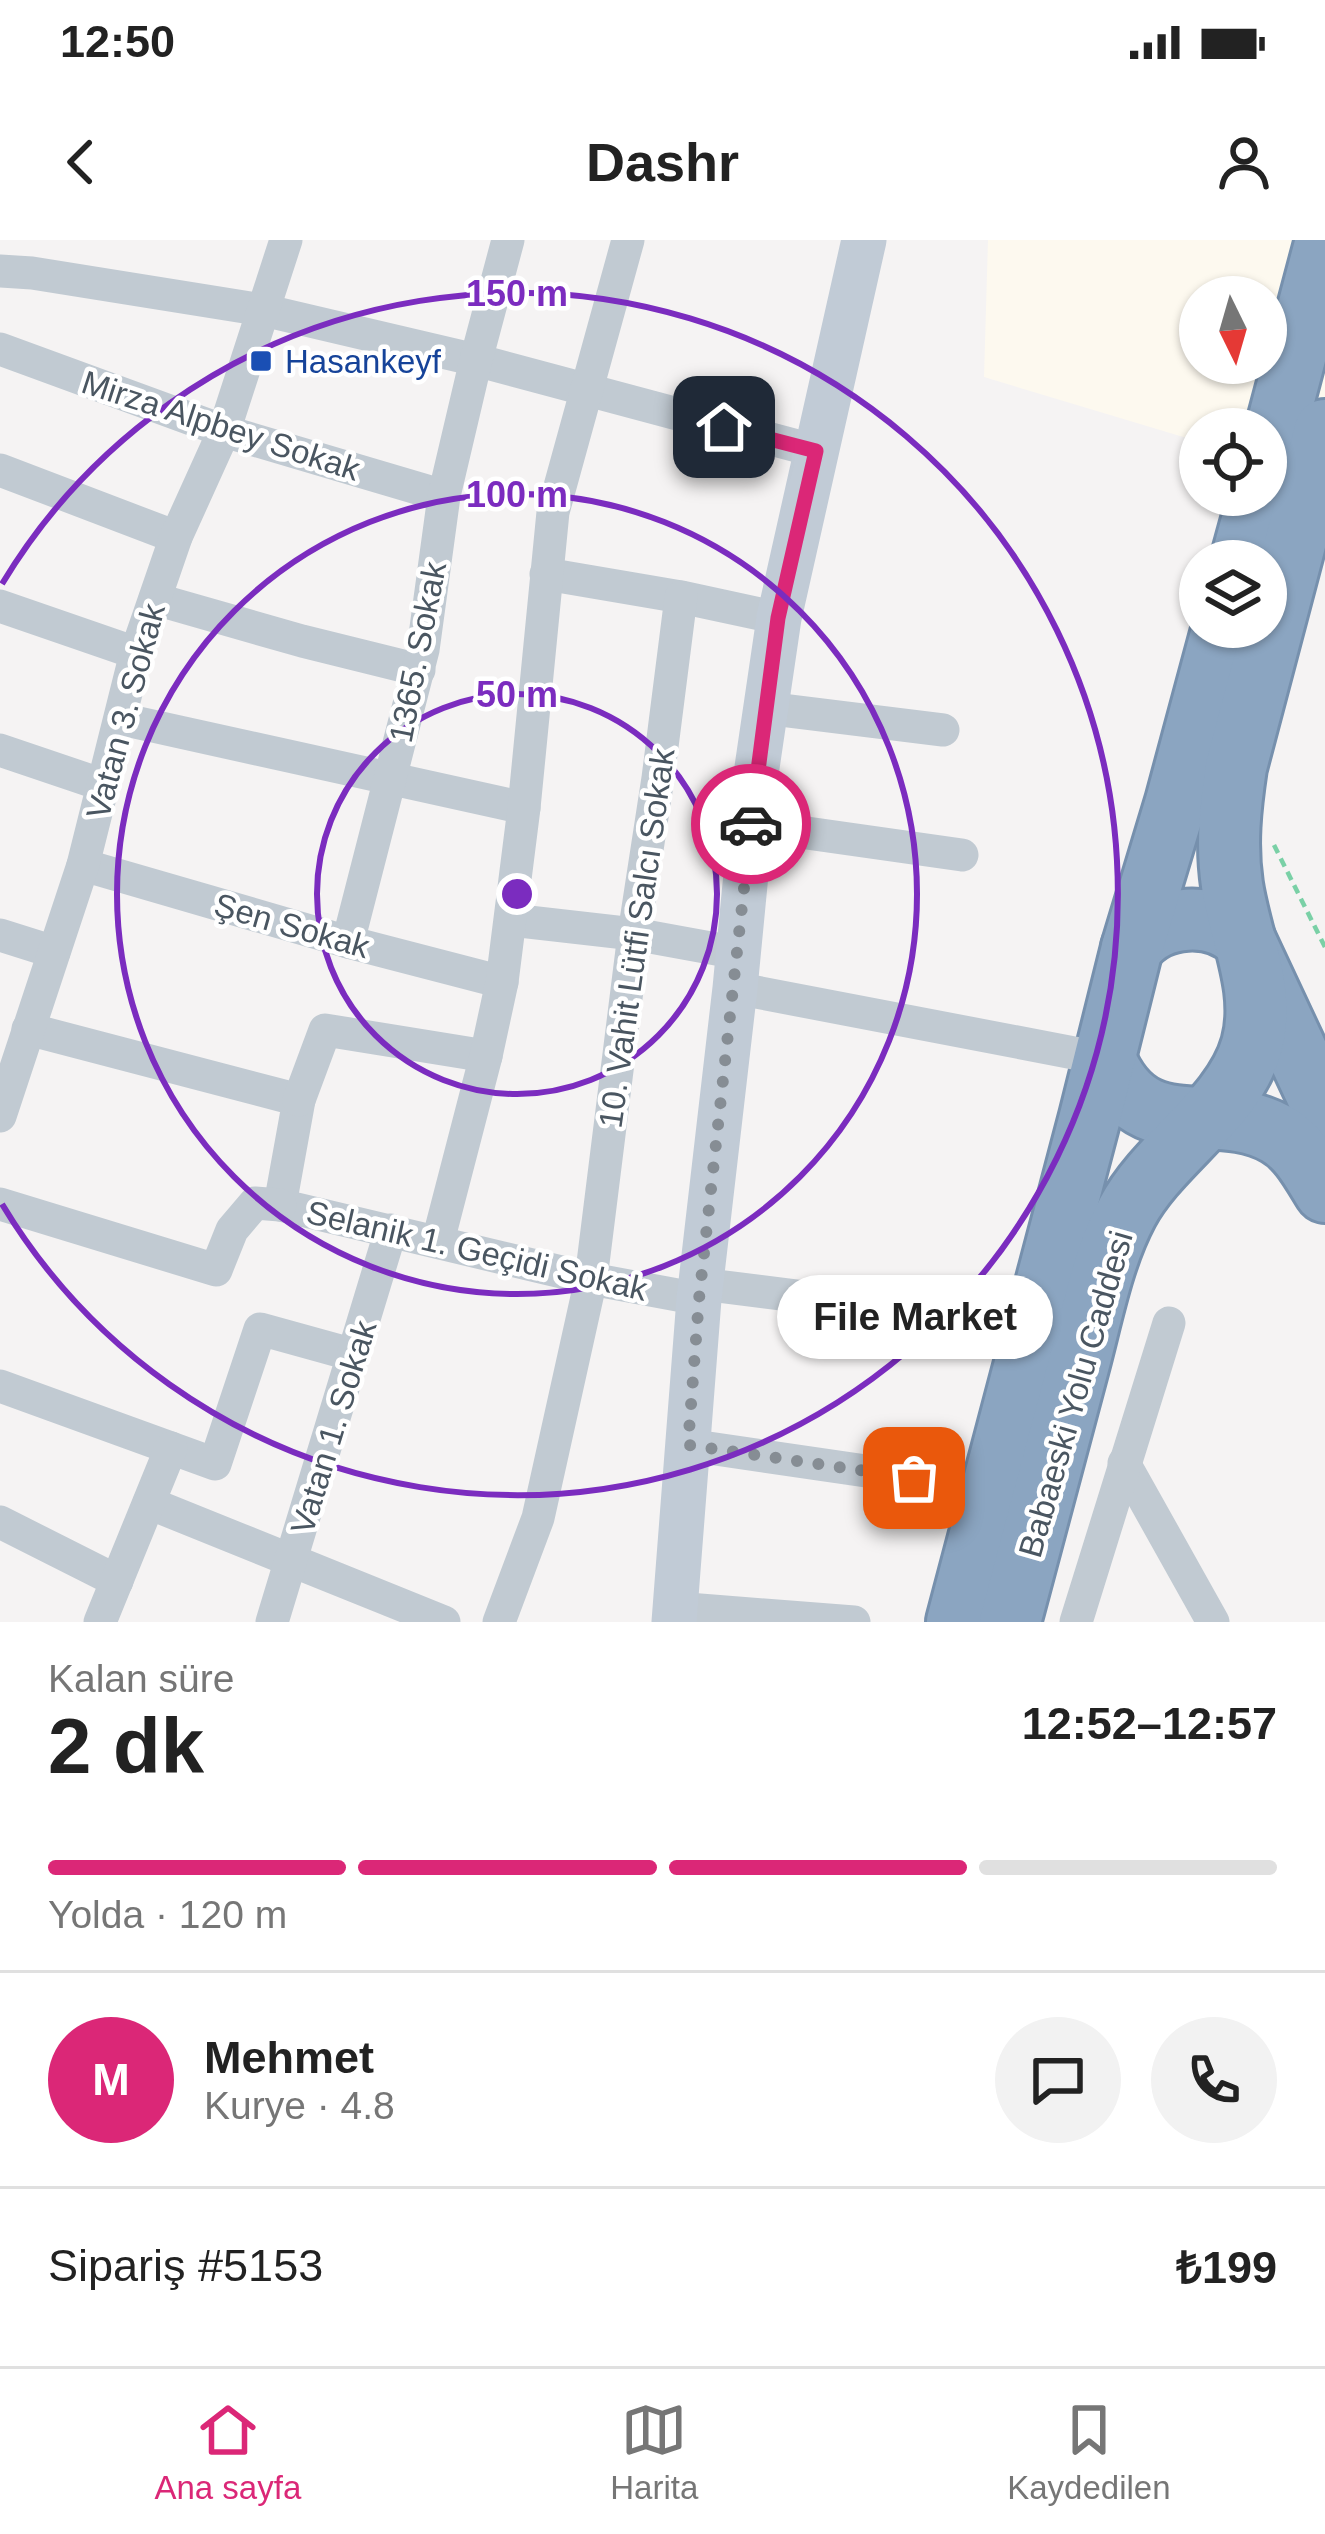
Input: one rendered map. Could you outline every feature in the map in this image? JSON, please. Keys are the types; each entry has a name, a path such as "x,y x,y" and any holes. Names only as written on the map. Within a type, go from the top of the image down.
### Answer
{"highway":[{"path":"1282,408 1325,244"},
{"name":"Babaeski Yolu Caddesi","path":"1010,1622 1116,1237 1145,1184 1204,1119 1251,1049 1257,999 1228,848 1236,767 1325,430"},
{"name":"Babaeski Yolu Caddesi","path":"957,1622 1132,948 1217,648"},
{"path":"1132,948 1152,928 1182,920 1219,922 1234,929 1245,940 1325,1112"},
{"path":"1105,1059 1120,1087 1147,1108 1164,1115 1258,1126 1277,1134 1293,1146 1325,1192"}],"street":[{"name":"Vatan 3. Sokak","path":"0,1117 16,1043 83,865 136,653 176,537 224,430 286,240"},
{"name":"1365. Sokak","path":"348,942 418,670 444,496 508,240"},
{"path":"438,1240 502,982 553,512 628,240"},
{"path":"854,1622 675,1615 700,1292 765,708 778,618 864,240"},
{"path":"24,261 476,360 816,451"},
{"name":"Mirza Alpbey Sokak","path":"0,349 224,430 444,496"},
{"path":"0,470 176,537"},
{"path":"546,574 778,618"},
{"name":"10. Vahit Lütfi Salcı Sokak","path":"499,1622 538,1518 591,1279 681,597"},
{"path":"155,599 418,670"},
{"path":"0,606 136,653"},
{"path":"765,708 943,730"},
{"path":"121,719 524,808"},
{"path":"0,749 103,785"},
{"path":"751,825 962,855"},
{"name":"Şen Sokak","path":"83,865 502,982"},
{"path":"511,920 634,934 736,971 1105,1059"},
{"path":"0,935 54,952"},
{"name":"Selanik 1. Geçidi Sokak","path":"486,1056 325,1030 299,1100 280,1205 591,1279 908,1310"},
{"path":"16,1043 299,1100"},
{"path":"0,1204 216,1270 232,1230 255,1204 280,1205"},
{"name":"Vatan 1. Sokak","path":"272,1622 391,1230"},
{"path":"1076,1622 1169,1323"},
{"path":"0,1386 215,1464 260,1329 354,1355"},
{"path":"688,1445 914,1478"},
{"path":"100,1622 171,1448"},
{"path":"1124,1463 1213,1622"},
{"path":"149,1503 444,1622"},
{"path":"0,1522 117,1581"}],"path":[{"path":"1270,836 1325,947"}],"shaded area":[{"path":"988,240 1325,240 1325,480 1287,447 1287,408 1179,408 1179,436 984,377"}],"way so far":[{"path":"751,824 699,1299 688,1445 914,1478"}],"place":[{"name":"Hasankeyf","path":"261,361"},
{"name":"File Market","path":"914,1478"}],"route":[{"path":"724,427 816,451 778,618 751,824"}]}
